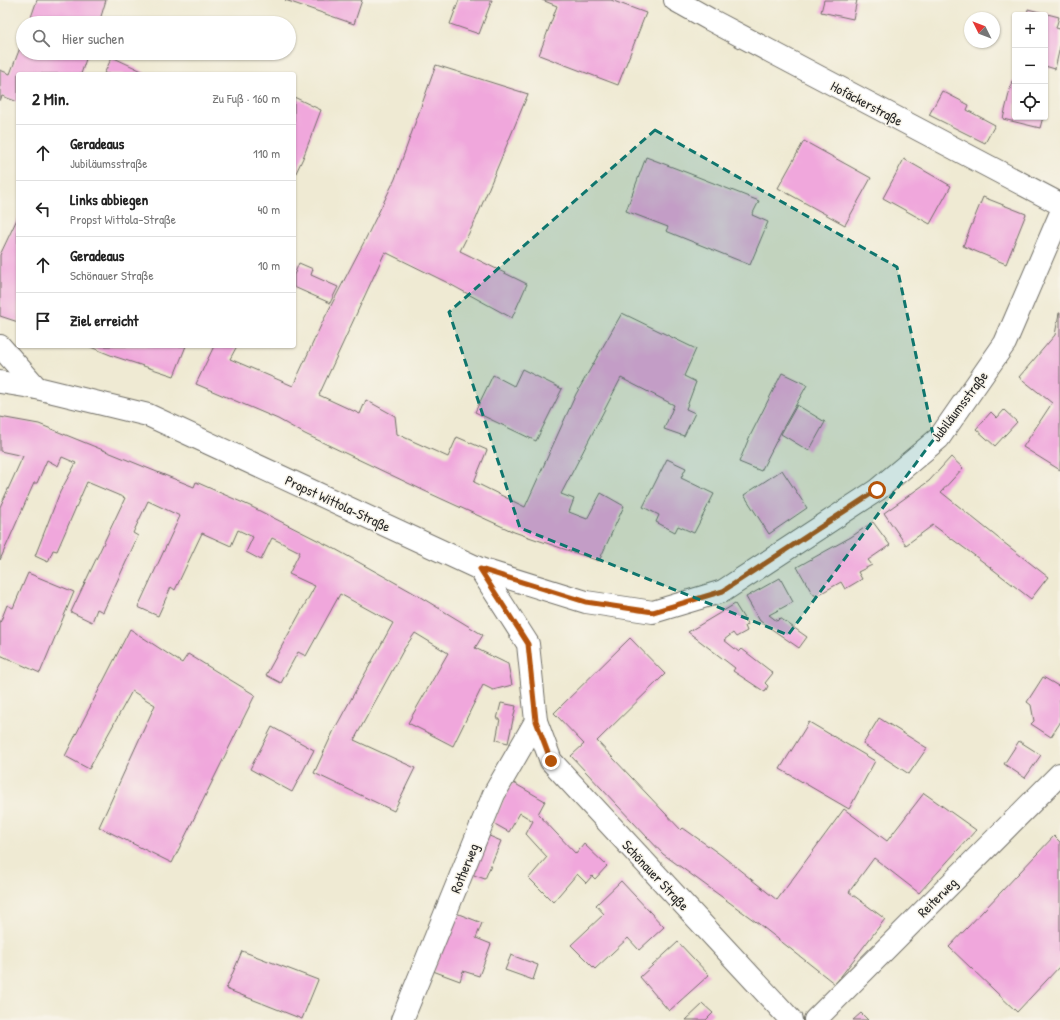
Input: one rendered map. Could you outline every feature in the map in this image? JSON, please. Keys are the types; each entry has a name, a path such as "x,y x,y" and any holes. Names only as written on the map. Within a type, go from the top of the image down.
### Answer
{"street":[{"name":"Hofäckerstraße","path":"675,0 1060,204"},
{"name":"Jubiläumsstraße","path":"480,569 586,602 653,612 723,591 877,490 939,438 1005,342 1060,215"},
{"path":"0,346 37,388"},
{"name":"Propst Wittola-Straße","path":"0,382 37,388 148,415 480,569"},
{"path":"480,569 528,644 536,721"},
{"name":"Rotherweg","path":"402,1020 494,794 536,721"},
{"name":"Schönauer Straße","path":"536,721 551,761 791,1020"},
{"name":"Reiterweg","path":"815,1020 1060,774"}],"highlighted area":[{"path":"655,130 897,267 934,439 788,635 520,528 449,312"}],"building":[{"path":"37,0 106,0 101,16 31,16"},
{"path":"285,0 362,0 354,24"},
{"path":"459,0 492,0 479,34 450,24"},
{"path":"542,0 611,0 646,13 618,85 539,55 557,6"},
{"path":"824,0 857,0 853,19 821,12"},
{"path":"1028,9 1040,12 1028,12"},
{"path":"1048,14 1059,17 1056,28 1060,29 1060,47 1055,69 1048,67"},
{"path":"16,58 16,60 86,60 82,72 16,72 16,101 2,96 0,101 0,70 10,74"},
{"path":"111,60 118,60 144,72 105,72"},
{"path":"436,65 528,94 476,219 460,251 527,284 512,318 446,282 385,252 319,395 360,414 366,400 395,416 397,434 448,457 457,437 487,450 474,482 525,507 576,394 622,313 696,349 684,376 696,382 686,409 695,413 684,436 664,429 674,405 621,378 561,494 574,499 569,512 587,519 601,493 624,506 599,561 514,532 305,434 278,419 196,384 213,348 236,348 230,359 293,386 323,321 395,179"},
{"path":"1012,81 1012,120 1042,120 1040,128 1003,119"},
{"path":"942,91 969,105 967,110 995,125 985,143 929,115"},
{"path":"296,98 321,110 296,173"},
{"path":"804,141 871,178 845,225 778,188"},
{"path":"646,157 759,201 752,215 768,222 750,265 666,231 668,227 626,211"},
{"path":"904,159 951,186 930,224 883,198"},
{"path":"983,197 1026,214 1006,264 963,246"},
{"path":"16,221 16,321 0,316 0,255"},
{"path":"299,263 313,269 311,275 338,287 330,303 296,288 296,270"},
{"path":"1059,313 1060,470 1023,447 1052,403 1019,377 1055,335"},
{"path":"93,348 185,348 174,376"},
{"path":"522,369 562,389 536,441 475,412 493,375 514,386"},
{"path":"782,373 807,385 761,471 739,462 749,438"},
{"path":"797,405 825,422 809,451 781,434"},
{"path":"1004,410 1017,422 995,446 976,429 991,412 997,418"},
{"path":"0,417 39,424 194,487 196,482 250,506 335,549 412,592 483,635 475,648 508,664 512,685 493,690 483,685 453,746 408,723 448,653 415,633 404,649 354,740 415,768 394,811 314,773 334,730 393,623 340,594 306,656 298,652 281,683 266,675 315,586 289,574 300,552 272,538 261,560 246,552 253,537 238,530 231,546 202,533 175,590 171,587 158,616 138,607 180,516 148,501 133,533 138,536 103,612 97,609 92,622 71,612 125,498 87,482 57,551 53,550 48,562 35,556 60,492 76,463 62,457 58,466 47,460 37,483 34,483 0,560 0,507 23,456 0,451"},
{"path":"951,457 963,468 941,492 1048,577 1031,599 933,525 906,545 884,513 929,481"},
{"path":"667,459 686,468 681,478 714,494 694,533 678,526 675,532 656,522 659,515 643,507"},
{"path":"782,470 807,508 769,534 744,495"},
{"path":"873,522 890,545 868,560 872,565 858,572 862,579 845,589 841,582 816,596 812,593 797,567 851,537"},
{"path":"28,573 74,592 40,673 0,655 0,623 7,605 13,608"},
{"path":"780,578 793,602 769,615 777,621 780,618 807,637 799,648 760,621 746,597"},
{"path":"735,604 748,625 745,626 747,631 736,637 733,633 724,640 739,652 742,649 773,673 765,683 768,686 765,692 733,671 735,668 688,632"},
{"path":"130,629 182,663 188,654 255,695 172,863 99,827 155,705 132,691 89,769 65,756"},
{"path":"630,638 665,674 597,741 681,830 683,828 721,855 777,900 844,809 887,841 924,793 976,830 919,893 874,858 849,892 885,919 835,984 759,924 663,854 571,756 584,744 554,713"},
{"path":"1043,677 1060,687 1060,723 1051,737 1031,724 1034,721 1031,705 1027,702"},
{"path":"501,703 516,706 508,743 496,740 500,719 497,719"},
{"path":"879,718 927,748 909,774 863,744"},
{"path":"809,722 875,761 849,809 780,769"},
{"path":"272,727 314,750 292,792 250,769"},
{"path":"1019,741 1041,755 1025,778 1004,764"},
{"path":"512,782 545,801 538,814 576,854 584,844 607,866 595,879 592,876 586,883 577,874 553,902 529,878 547,857 526,834 533,821 520,813 509,832 493,823"},
{"path":"487,835 501,841 485,879 471,874"},
{"path":"1054,836 1060,842 1060,966 1017,1012 949,947"},
{"path":"621,881 664,927 639,950 628,938 595,969 571,945 604,914 596,905"},
{"path":"456,913 482,923 476,938 491,944 479,976 463,971 460,981 433,971"},
{"path":"678,942 709,975 669,1011 640,977"},
{"path":"242,951 318,980 302,1019 226,989"},
{"path":"511,955 538,965 533,980 505,970"},
{"path":"703,1004 713,1013 706,1020 686,1020"},
{"path":"861,1013 868,1020 853,1020"}],"route":[{"path":"551,761 536,721 528,644 480,569 586,602 653,612 723,591 877,490"}]}
